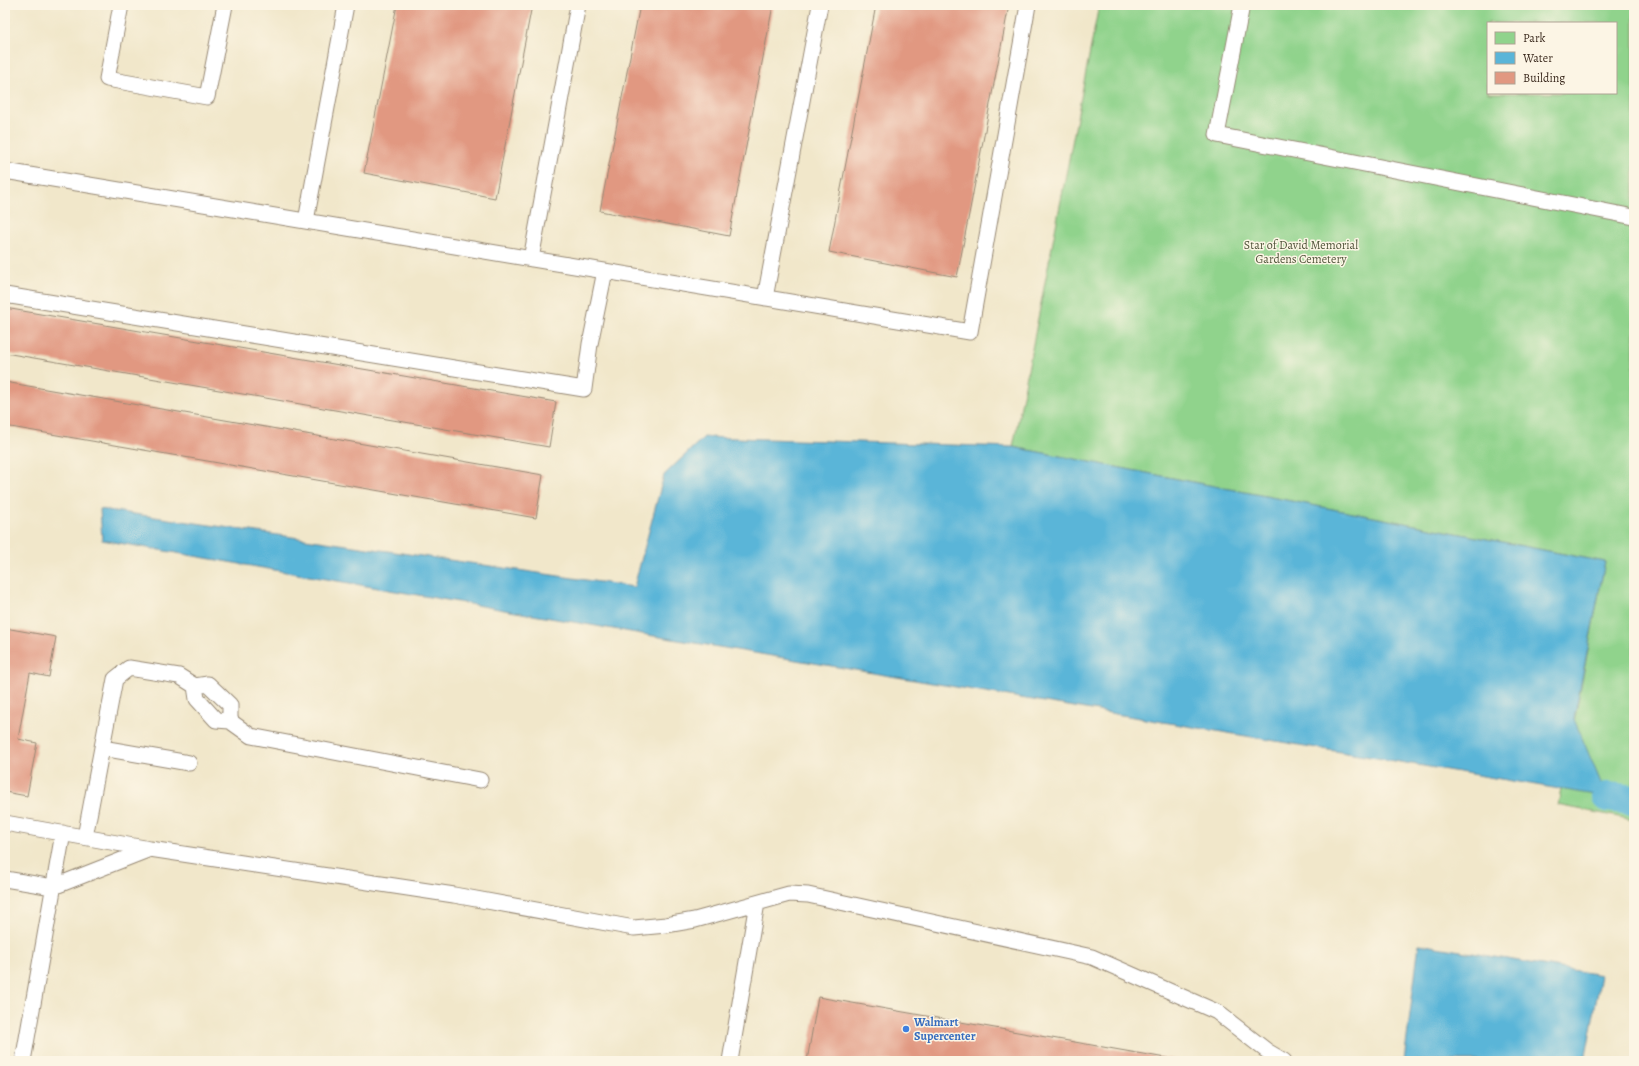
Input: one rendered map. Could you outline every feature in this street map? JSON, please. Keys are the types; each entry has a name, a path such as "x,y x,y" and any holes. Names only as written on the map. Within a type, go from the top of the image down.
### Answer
{"lane":[{"path":"121,5 107,79 207,97 225,5"},
{"path":"306,221 346,5"},
{"path":"531,259 578,5"},
{"path":"765,298 820,5"},
{"path":"5,171 970,332 1028,5"},
{"path":"1242,5 1217,135 1634,217"},
{"path":"5,295 584,389 590,344 605,271"},
{"path":"85,837 115,679 129,668 179,676 195,686 208,684 230,705 230,721 251,736 480,780"},
{"path":"102,748 189,762"},
{"path":"5,823 150,849 454,895 634,928 666,926 695,920 789,894 808,895 1092,957 1217,1012 1268,1051 1284,1061"},
{"path":"23,1061 63,833"},
{"path":"5,879 53,887 150,849"},
{"path":"730,1061 757,903"}],"green space":[{"name":"Star of David Memorial Gardens Cemetery","path":"1099,5 1634,5 1634,820 1558,805 1605,562 1013,447"}],"water":[{"path":"704,437 1013,447 1605,562 1574,719 1607,797 648,635 102,540 100,509 634,587 664,475"},
{"path":"1419,944 1601,975 1585,1061 1404,1061"}],"building":[{"path":"397,5 532,5 495,198 364,173"},
{"path":"640,5 773,5 729,236 600,211"},
{"path":"876,5 1009,5 957,277 829,252"},
{"path":"5,308 556,402 549,447 5,353"},
{"path":"5,382 543,475 536,518 5,426"},
{"path":"5,628 56,637 49,677 30,673 18,739 37,743 27,796 5,792"},
{"name":"Walmart Supercenter","path":"818,997 1177,1060 1177,1061 807,1061"}],"waterway":[{"path":"1607,797 1634,800"}],"place":[{"name":"Walmart Supercenter","path":"906,1029"}]}
